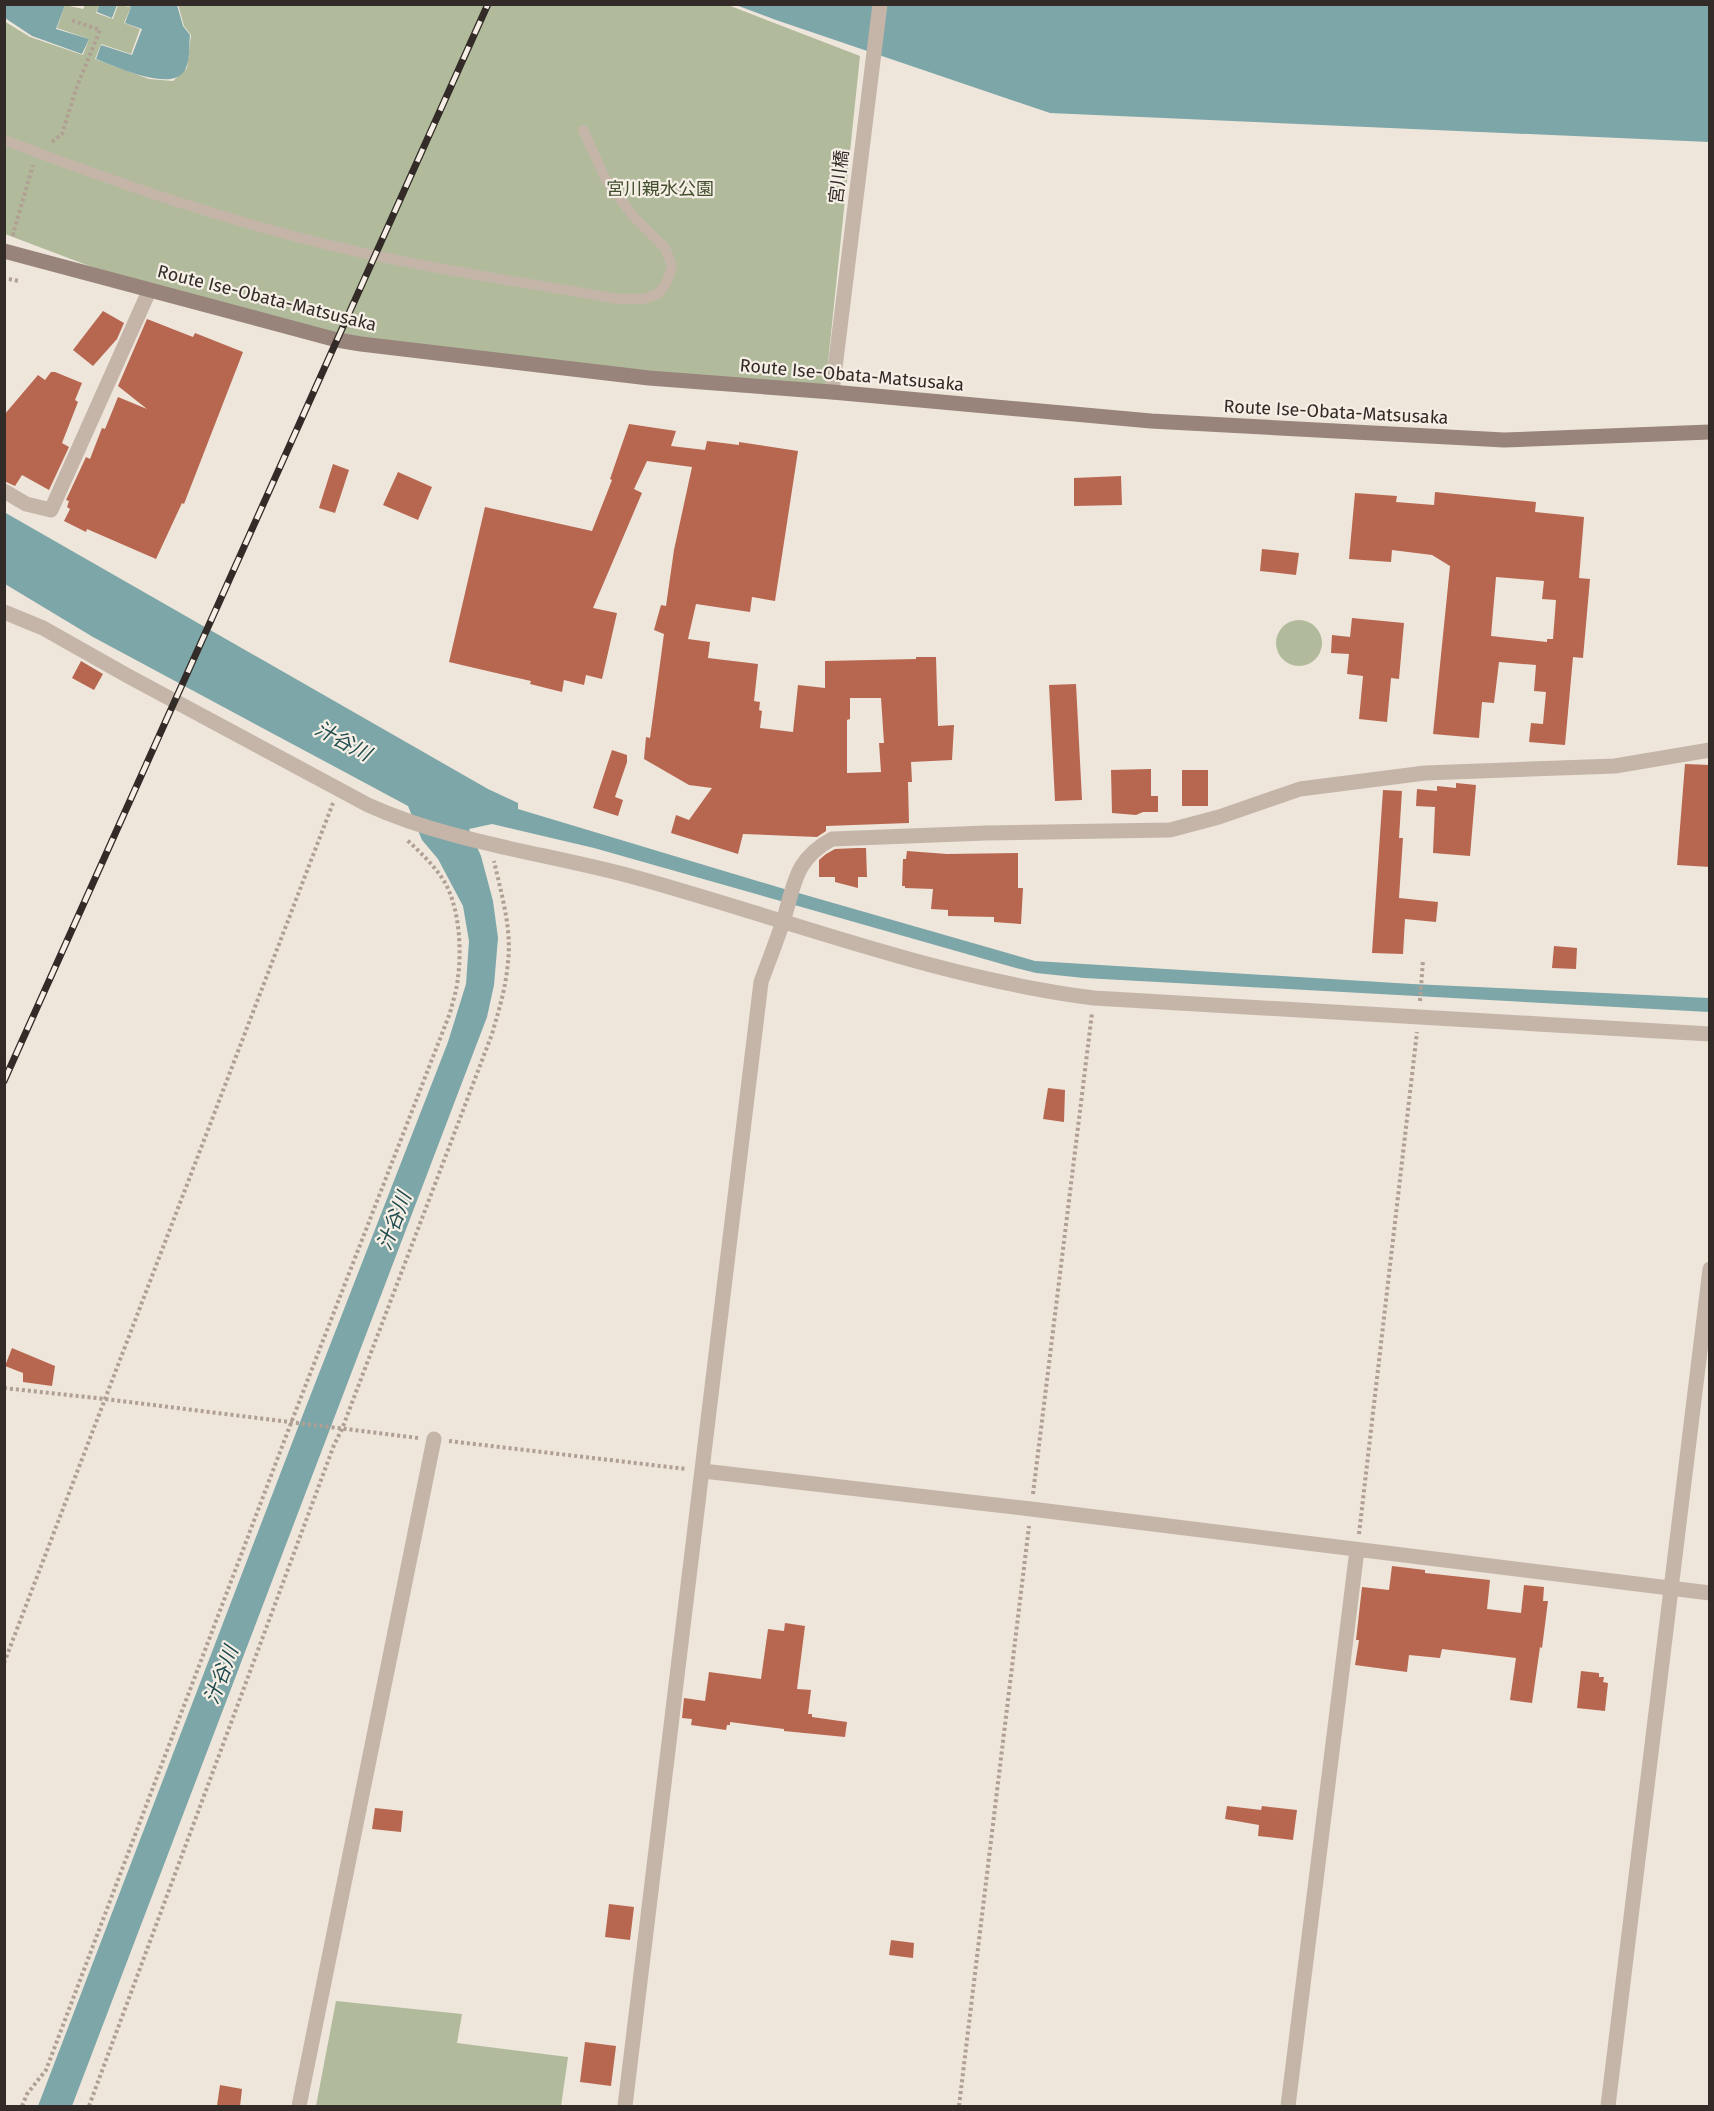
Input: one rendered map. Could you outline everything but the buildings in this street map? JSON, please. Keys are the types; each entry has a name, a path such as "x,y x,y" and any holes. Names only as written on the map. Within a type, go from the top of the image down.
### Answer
{"main road":[{"name":"Route Ise-Obata-Matsusaka","path":"4,251 326,337 361,344 649,378 832,392 1151,422 1504,440 1710,432"}],"street":[{"name":"宮川橋","path":"832,392 880,4"},
{"path":"4,490 27,504 51,510 150,290"},
{"path":"4,612 43,628 338,788 400,819 488,843 633,877 1002,983 1094,998 1710,1034"},
{"path":"626,2106 761,982 794,879 807,860 820,846 832,839 986,833 1170,830 1219,818 1300,789 1425,773 1615,766 1710,750"},
{"path":"1608,2106 1710,1269"},
{"path":"299,2106 434,1439"},
{"path":"703,1471 1710,1593"},
{"path":"1288,2106 1357,1550"}],"lane":[{"path":"4,140 243,223 354,251 618,299 642,298 657,294 667,282 672,266 665,248 633,216 605,178 583,130"}],"path":[{"path":"23,237 13,234 38,153 41,148 57,140 62,134 76,89 100,30 71,20"},
{"path":"9,279 19,281"},
{"path":"4,1663 338,788"},
{"path":"22,2106 27,2094 46,2070 450,1013 458,976 459,941 454,908 445,882 430,862 400,834 383,811"},
{"path":"89,2106 340,1429 492,1034 504,993 509,960 507,925 493,855 488,843"},
{"path":"1357,1550 1419,1016 1423,960"},
{"path":"959,2106 1094,998"},
{"path":"4,1388 703,1471"}],"green space":[{"name":"宮川親水公園","path":"178,4 728,5 860,56 825,391 337,340 150,289 5,234 4,21 30,37 83,55 89,39 57,28 65,5 83,9 85,5 99,5 96,13 113,19 118,5 131,7 124,23 140,29 131,54 101,44 95,59 149,79 173,81 187,68 191,35 184,26"},
{"path":"1299,620 1315,627 1322,643 1315,659 1299,666 1283,659 1276,643 1283,627"},
{"path":"336,2001 462,2014 457,2043 568,2057 561,2106 316,2106"}],"water":[{"path":"5,5 65,5 56,29 89,39 82,54 32,36 5,18"},
{"path":"99,5 117,5 112,18 97,12"},
{"path":"126,5 177,5 183,26 190,35 189,56 186,68 180,76 158,79 130,72 96,59 101,45 132,55 142,29 125,23 131,7"},
{"path":"736,5 1709,5 1709,142 1050,113"},
{"name":"汁谷川","path":"4,512 488,789 518,803 518,809 781,888 1035,961 1412,984 1709,998 1709,1012 1084,978 1036,973 594,848 492,824 469,829 481,856 493,901 498,938 494,985 487,1017 72,2106 38,2106 448,1042 466,984 469,941 463,906 438,859 422,840 408,806 93,637 5,584"}],"railway":[{"path":"4,1081 488,4"}]}
